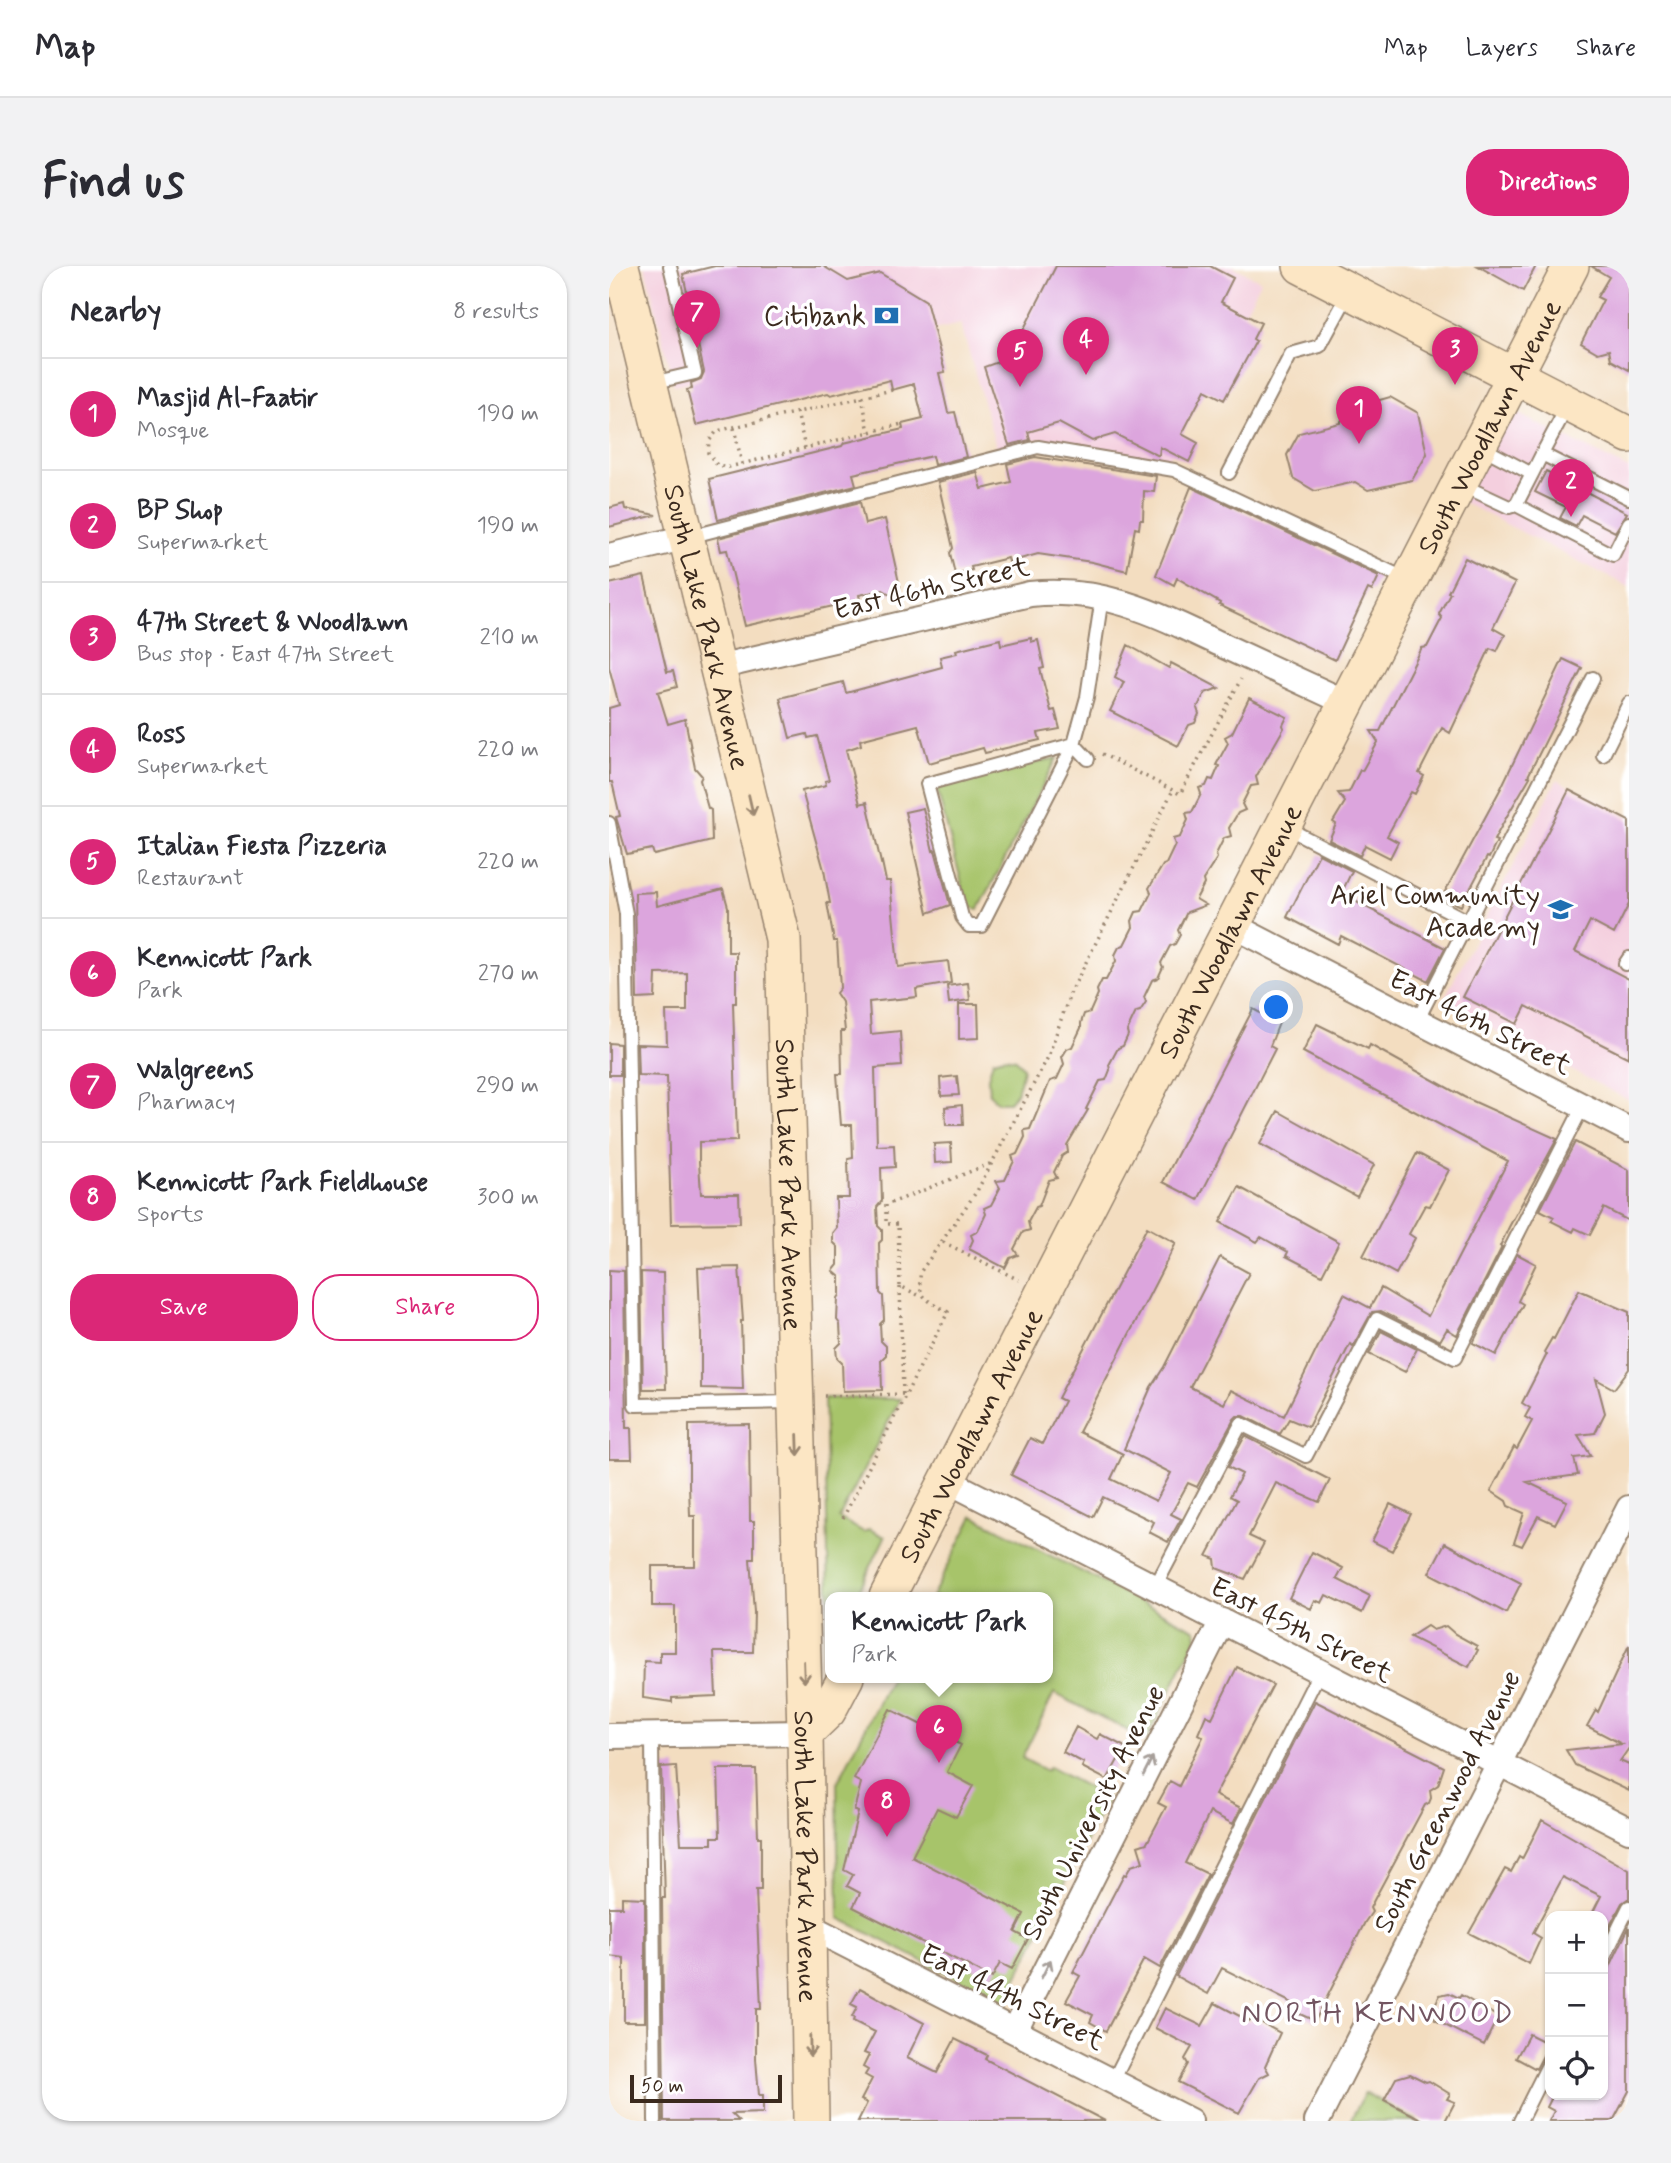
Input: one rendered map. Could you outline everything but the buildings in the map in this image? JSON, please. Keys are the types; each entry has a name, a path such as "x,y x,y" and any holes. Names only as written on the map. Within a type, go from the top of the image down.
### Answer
{"street":[{"name":"South Lake Park Avenue","path":"621,266 783,939 809,1399 805,1733 811,2121"},
{"path":"1301,266 1629,435"},
{"name":"South Woodlawn Avenue","path":"890,1592 1571,266"},
{"path":"609,556 687,537"},
{"name":"East 46th Street","path":"718,667 1030,594 1054,591 1103,596 1148,610 1347,703"},
{"name":"East 46th Street","path":"1232,925 1629,1130"},
{"name":"East 45th Street","path":"947,1481 1629,1830"},
{"name":"South Greenwood Avenue","path":"1317,2121 1629,1508"},
{"name":"South University Avenue","path":"1015,2030 1222,1621"},
{"path":"609,1736 805,1733 828,1711 843,1683"},
{"name":"East 44th Street","path":"809,1926 1190,2121"}],"lane":[{"path":"650,384 695,373 670,266"},
{"path":"1229,473 1291,354 1320,346 1350,291"},
{"path":"1516,505 1568,404"},
{"path":"1479,446 1532,474"},
{"path":"687,537 1038,447 1174,470 1410,580"},
{"path":"1542,454 1629,498"},
{"path":"1460,483 1501,505 1516,505 1613,555 1629,523"},
{"path":"1075,742 927,784 962,918 969,926 981,926 1075,742 1087,697 1103,596"},
{"path":"1417,1021 1593,678"},
{"path":"1603,755 1629,703"},
{"path":"1075,742 1088,759"},
{"path":"609,824 627,915 635,1405 809,1399"},
{"path":"1283,826 1468,921"},
{"path":"1155,1587 1241,1424 1306,1456 1377,1319 1455,1357 1583,1106"},
{"path":"1113,2081 1320,1671"},
{"path":"652,1736 655,2121"},
{"path":"1608,1949 1629,1907"},
{"path":"1520,2121 1545,2071"}],"path":[{"path":"892,390 717,431 709,441 708,453 717,466 729,467 901,424"},
{"path":"862,397 869,432"},
{"path":"797,412 805,448"},
{"path":"734,427 742,464"},
{"path":"701,454 708,453"},
{"path":"1075,742 1180,794 1241,679"},
{"path":"924,1298 918,1286 921,1271 977,1191 1048,1057 1070,994 1173,790"},
{"path":"904,1394 898,1224 886,1224 886,1205 992,1163"},
{"path":"943,1241 1022,1282"},
{"path":"843,1518 947,1312 900,1286"},
{"path":"809,1399 904,1394"}],"shaded area":[{"path":"645,266 1232,266 1261,281 1164,468 1040,439 997,450 961,324 674,385"},
{"path":"1500,405 1629,469 1629,587 1453,497"},
{"name":"Ariel Community Academy","path":"1557,780 1629,817 1629,1100 1442,1003"}],"green space":[{"path":"1057,758 979,909 968,907 936,785"},
{"path":"1004,1057 1016,1059 1023,1067 1019,1086 1012,1098 1009,1102 998,1102 989,1094 988,1078 993,1060"},
{"path":"824,1398 900,1399 839,1518 864,1532 869,1529 885,1537 858,1592 829,1592"},
{"path":"973,1516 1196,1630 1197,1637 1146,1740 1054,1693 1022,1758 1046,1771 1049,1767 1108,1798 1004,2003 839,1918 837,1784 888,1683 1053,1683 1053,1592 935,1592"},
{"path":"1365,2093 1417,2121 1350,2121"}],"place":[{"name":"Citibank","path":"886,315"},
{"name":"Walgreens","path":"697,348"},
{"name":"Ross","path":"1086,375"},
{"name":"47th Street & Woodlawn","path":"1455,385"},
{"name":"Italian Fiesta Pizzeria","path":"1020,387"},
{"name":"Masjid Al-Faatir","path":"1359,444"},
{"name":"BP Shop","path":"1571,517"},
{"name":"Ariel Community Academy","path":"1560,910"},
{"name":"Kennicott Park","path":"939,1763"},
{"name":"Kennicott Park Fieldhouse","path":"887,1837"}],"district":[{"name":"NORTH KENWOOD","path":"1378,2012"}]}
